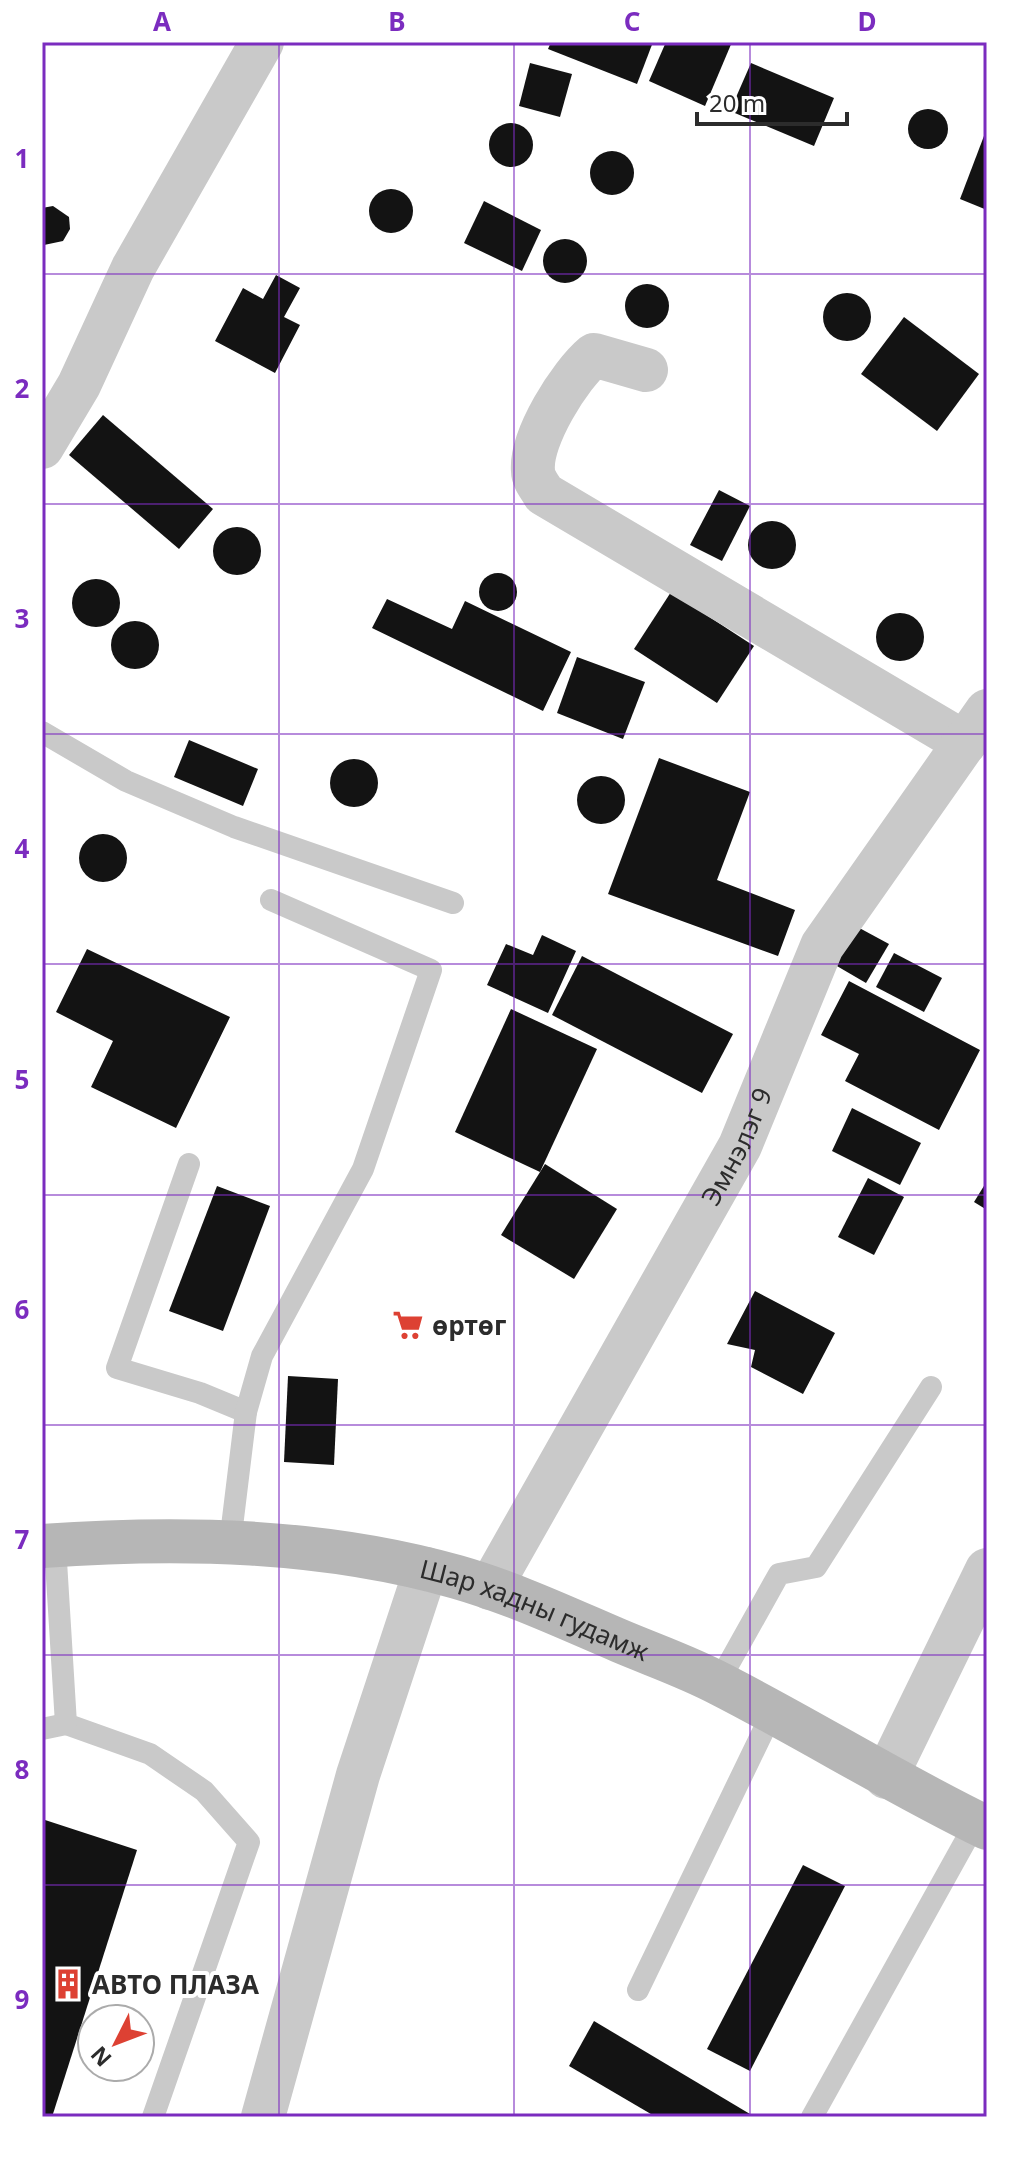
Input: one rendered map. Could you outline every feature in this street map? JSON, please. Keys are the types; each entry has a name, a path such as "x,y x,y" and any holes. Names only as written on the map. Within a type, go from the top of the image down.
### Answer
{"main road":[{"name":"Шар хадны гудамж","path":"48,1546 230,1543 340,1551 426,1569 490,1588 718,1683 886,1777 982,1825"}],"street":[{"path":"42,447 79,385 133,268 262,42"},
{"path":"646,370 594,355 577,369 537,442 532,473 544,494 976,727"},
{"name":"Эмнэлэг 9","path":"490,1588 740,1146 822,946 976,727"},
{"path":"263,2117 358,1775 426,1569"},
{"path":"886,1777 987,1570"}],"lane":[{"path":"42,732 126,781 234,827 453,903"},
{"path":"230,1543 246,1412 262,1356 363,1169 431,970 271,900"},
{"path":"189,1164 117,1368 200,1393 246,1412"},
{"path":"718,1683 779,1574 816,1567 931,1387"},
{"path":"48,1546 66,1724"},
{"path":"638,1990 772,1713"},
{"path":"42,1729 66,1724 150,1754 204,1791 249,1842 153,2117"},
{"path":"812,2117 982,1825"}],"building":[{"path":"551,42 653,42 637,84 548,49"},
{"path":"666,42 732,42 705,106 649,81"},
{"path":"530,63 572,74 560,117 519,106"},
{"path":"751,63 834,98 814,146 730,111"},
{"path":"928,109 942,115 948,129 942,143 928,149 914,143 908,129 914,115"},
{"path":"511,123 526,130 533,145 526,160 511,167 496,160 489,145 496,130"},
{"path":"987,128 987,210 960,199"},
{"path":"612,151 627,158 634,173 627,188 612,195 597,188 590,173 597,158"},
{"path":"391,189 407,195 413,211 407,227 391,233 375,227 369,211 375,195"},
{"path":"484,201 541,230 522,271 464,243"},
{"path":"53,206 69,217 70,229 63,241 44,245 42,208"},
{"path":"565,239 580,246 587,261 580,276 565,283 550,276 543,261 550,246"},
{"path":"276,275 300,288 284,317 300,325 275,373 215,341 243,288 263,299"},
{"path":"647,284 662,291 669,306 662,321 647,328 632,321 625,306 632,291"},
{"path":"847,293 864,300 871,317 864,334 847,341 830,334 823,317 830,300"},
{"path":"904,317 979,374 937,431 861,374"},
{"path":"103,415 213,509 179,549 69,455"},
{"path":"719,490 750,506 722,561 690,545"},
{"path":"772,521 789,528 796,545 789,562 772,569 755,562 748,545 755,528"},
{"path":"237,527 254,534 261,551 254,568 237,575 220,568 213,551 220,534"},
{"path":"498,573 511,579 517,592 511,605 498,611 485,605 479,592 485,579"},
{"path":"96,579 113,586 120,603 113,620 96,627 79,620 72,603 79,586"},
{"path":"671,592 754,646 717,703 634,649"},
{"path":"387,599 452,629 465,601 571,652 543,711 372,628"},
{"path":"900,613 917,620 924,637 917,654 900,661 883,654 876,637 883,620"},
{"path":"135,621 152,628 159,645 152,662 135,669 118,662 111,645 118,628"},
{"path":"577,657 645,682 623,739 557,713"},
{"path":"189,740 258,769 243,806 174,777"},
{"path":"659,758 750,792 717,880 795,910 778,956 608,894"},
{"path":"354,759 371,766 378,783 371,800 354,807 337,800 330,783 337,766"},
{"path":"601,776 618,783 625,800 618,817 601,824 584,817 577,800 584,783"},
{"path":"103,834 120,841 127,858 120,875 103,882 86,875 79,858 86,841"},
{"path":"852,924 889,944 866,983 830,962"},
{"path":"542,935 576,951 548,1013 487,985 506,944 533,955"},
{"path":"87,949 230,1017 176,1128 91,1087 113,1041 56,1012"},
{"path":"894,953 942,978 924,1012 876,987"},
{"path":"582,956 733,1034 702,1093 552,1015"},
{"path":"849,981 980,1050 939,1130 845,1081 859,1054 821,1035"},
{"path":"511,1009 597,1049 540,1172 455,1132"},
{"path":"852,1108 921,1143 900,1185 832,1151"},
{"path":"545,1164 617,1209 574,1279 501,1235"},
{"path":"868,1178 904,1197 874,1255 838,1237"},
{"path":"987,1181 987,1210 974,1202"},
{"path":"217,1186 270,1206 223,1331 169,1311"},
{"path":"755,1291 835,1333 803,1394 751,1367 755,1350 727,1344"},
{"path":"288,1376 338,1379 334,1465 284,1462"},
{"name":"АВТО ПЛАЗА","path":"42,1819 137,1850 88,2003 76,2003 76,2042 52,2117 42,2117"},
{"path":"803,1865 845,1886 750,2071 707,2049"},
{"path":"594,2021 755,2117 656,2117 569,2066"}],"place":[{"name":"өртөг","path":"408,1325"},
{"name":"АВТО ПЛАЗА","path":"68,1984"}]}
